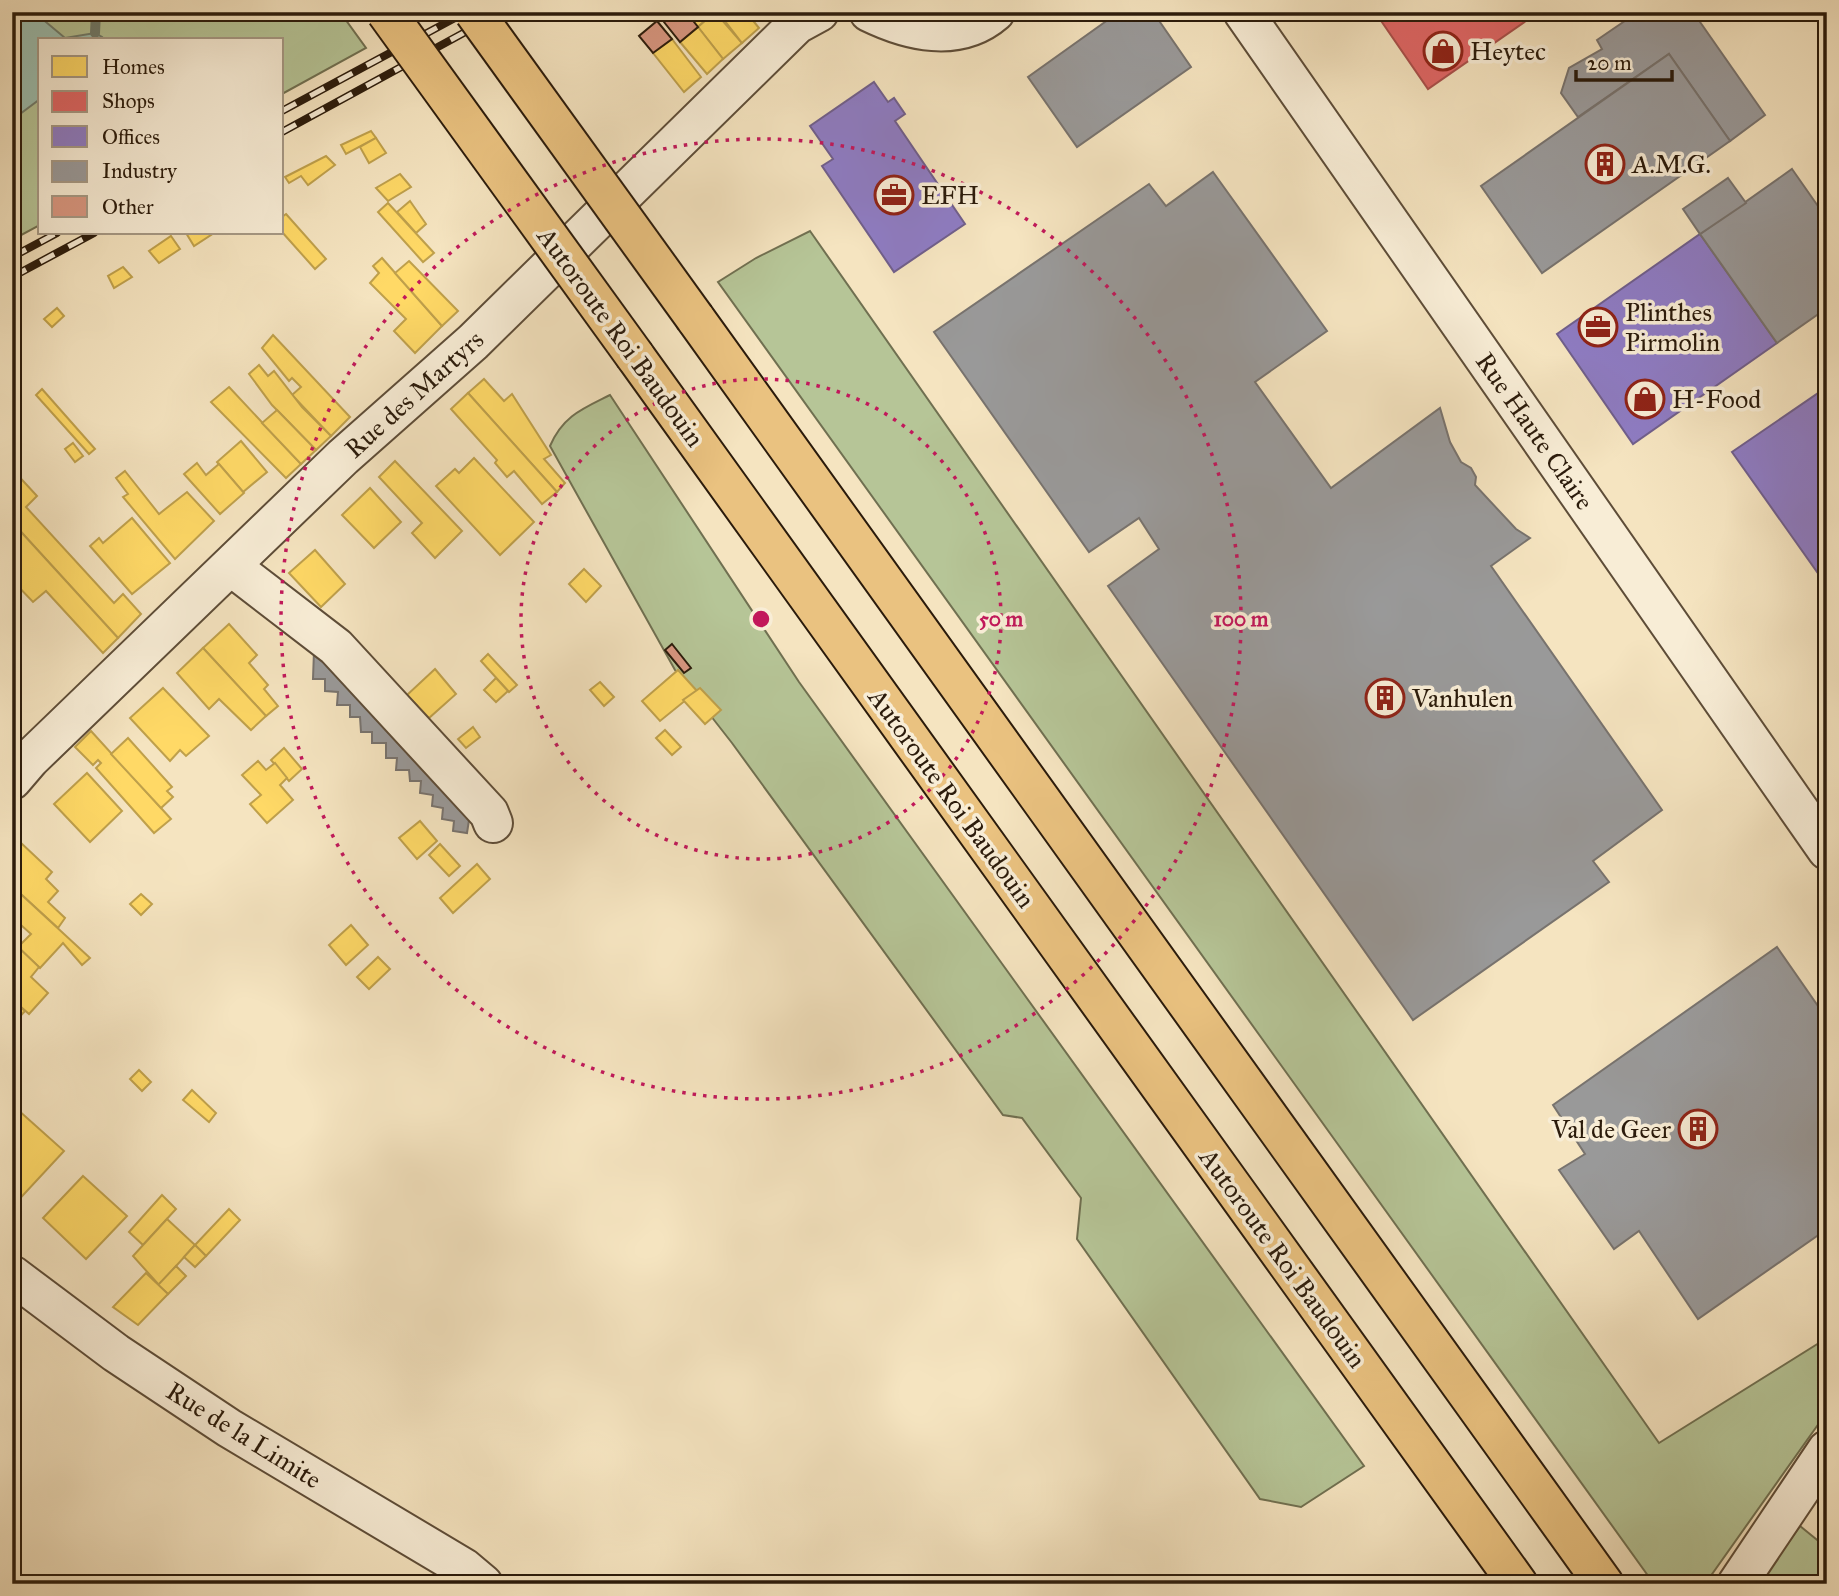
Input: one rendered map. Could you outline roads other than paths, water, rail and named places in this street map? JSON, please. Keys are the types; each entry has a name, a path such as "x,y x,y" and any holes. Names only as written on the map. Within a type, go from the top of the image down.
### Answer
{"highway":[{"name":"Autoroute Roi Baudouin","path":"386,12 1518,1584"},
{"path":"474,12 1604,1584"}],"street":[{"name":"Rue des Martyrs","path":"12,780 30,759 343,457 473,341 797,24 819,12"},
{"path":"869,12 919,31 957,31 995,12"},
{"name":"Rue Haute Claire","path":"1243,12 1827,850"},
{"path":"232,567 336,647 489,813 493,823"},
{"name":"Rue de la Limite","path":"12,1275 116,1353 229,1428 464,1568 483,1584"},
{"path":"1737,1584 1827,1450"}],"waterway":[{"path":"95,33 96,12"}],"railway":[{"path":"284,110 466,12"},
{"path":"284,131 502,12"},
{"path":"12,257 55,234"},
{"path":"12,277 92,234"}],"place":[{"name":"Heytec","path":"1443,51"},
{"name":"A.M.G.","path":"1605,164"},
{"name":"EFH","path":"894,195"},
{"name":"Plinthes Pirmolin","path":"1598,327"},
{"name":"H-Food","path":"1645,399"},
{"name":"Vanhulen","path":"1385,698"},
{"name":"Val de Geer","path":"1698,1129"}]}
